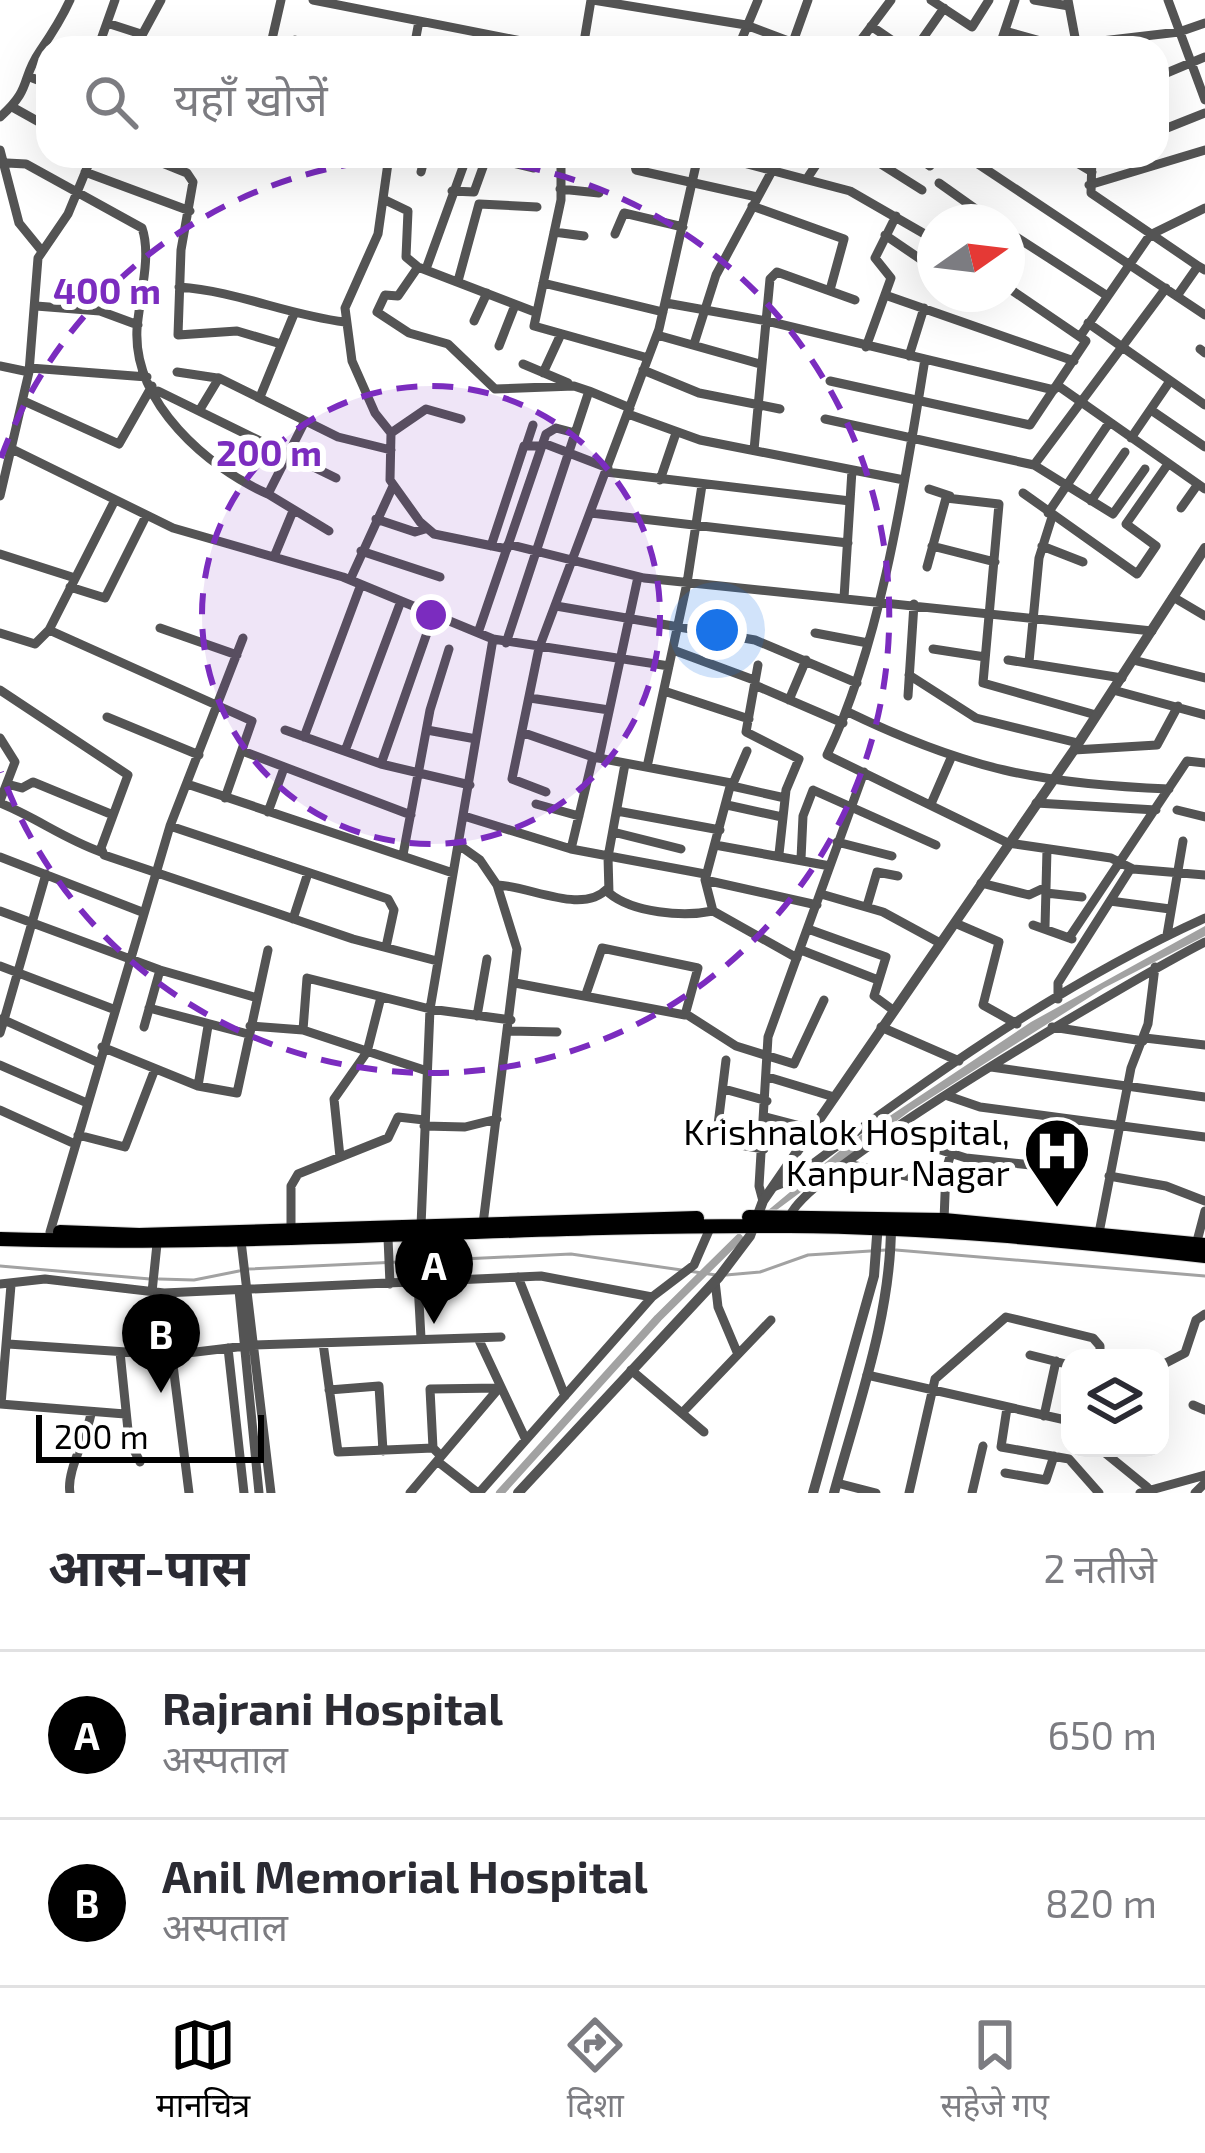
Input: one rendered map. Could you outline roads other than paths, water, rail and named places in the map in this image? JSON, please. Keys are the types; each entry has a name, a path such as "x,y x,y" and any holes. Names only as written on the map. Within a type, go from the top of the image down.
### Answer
{"highway":[{"path":"0,1239 388,1250 768,1218"},
{"path":"0,1229 291,1229 768,1218 885,1233 1009,1234 1202,1248"},
{"path":"885,1233 944,1220 1099,1233 1202,1248"}],"street":[{"path":"51,36 70,0"},
{"path":"102,36 115,0"},
{"path":"107,23 141,34 150,6 161,0"},
{"path":"272,36 280,0"},
{"path":"313,0 486,36"},
{"path":"585,36 592,0 746,25 776,36"},
{"path":"742,36 758,0"},
{"path":"795,36 808,0"},
{"path":"864,36 891,0"},
{"path":"931,0 972,27 989,0"},
{"path":"1003,36 1015,0"},
{"path":"1034,0 1069,3 1072,36"},
{"path":"1168,0 1205,100"},
{"path":"924,36 944,8"},
{"path":"416,36 419,21"},
{"path":"1151,36 1205,23"},
{"path":"871,26 886,36"},
{"path":"1005,31 1026,36"},
{"path":"1169,72 1205,57"},
{"path":"36,64 6,109 36,122"},
{"path":"29,77 36,80"},
{"path":"1169,127 1205,113"},
{"path":"0,150 19,223 41,250"},
{"path":"1169,161 1205,150"},
{"path":"7,163 21,162 144,231 138,325 151,384 202,457 329,531"},
{"path":"0,496 26,402 41,250 79,192 87,168"},
{"path":"174,168 193,182 179,287 178,335 237,331 281,344"},
{"path":"184,168 184,172"},
{"path":"304,737 356,583 361,550 393,486 391,433 356,374 345,322 350,293 377,234 387,168"},
{"path":"421,172 422,168"},
{"path":"461,168 422,268 402,294 385,295 380,317 448,344 495,389 574,386"},
{"path":"452,191 472,194 482,168"},
{"path":"561,168 554,232 534,326 648,358"},
{"path":"636,168 755,202 844,239 830,290"},
{"path":"546,792 512,779 539,648 657,335 695,168"},
{"path":"769,168 808,177 917,229"},
{"path":"808,177 814,168"},
{"path":"887,168 922,190"},
{"path":"984,168 1205,315"},
{"path":"1085,168 1092,172"},
{"path":"1092,168 1091,194 1202,268 1177,296"},
{"path":"1088,185 1145,168"},
{"path":"694,344 701,310 773,169"},
{"path":"85,172 190,211"},
{"path":"940,183 969,204"},
{"path":"560,189 599,193"},
{"path":"382,199 409,211 406,257 422,268 535,312"},
{"path":"458,281 479,204 536,206"},
{"path":"1081,335 1150,235 1205,208"},
{"path":"615,234 623,214 683,227"},
{"path":"866,347 892,275 875,262 896,216"},
{"path":"554,232 584,236"},
{"path":"885,235 917,257"},
{"path":"1025,243 1106,295"},
{"path":"754,450 770,278 777,272 855,300"},
{"path":"543,283 665,308 763,320 1055,388 1201,486 1181,508"},
{"path":"179,287 224,290 294,314 345,322"},
{"path":"1034,465 1166,288"},
{"path":"460,310 475,318 487,293"},
{"path":"885,296 917,306"},
{"path":"830,381 1030,424 1086,344 1081,335 1025,299"},
{"path":"499,346 515,304"},
{"path":"36,306 100,311 138,325"},
{"path":"909,356 923,312"},
{"path":"935,312 1074,361"},
{"path":"260,397 294,314"},
{"path":"1088,323 1204,403"},
{"path":"543,373 561,334"},
{"path":"657,335 760,364"},
{"path":"925,359 868,643 845,718 827,754 1008,843 1175,874 1205,875"},
{"path":"523,364 676,433 904,480"},
{"path":"0,366 151,384 336,478"},
{"path":"644,370 699,393 780,409"},
{"path":"177,372 217,378 338,437 391,450"},
{"path":"199,411 217,378"},
{"path":"1131,438 1169,381"},
{"path":"26,402 119,444 151,384"},
{"path":"506,643 589,391"},
{"path":"391,433 426,409 460,419"},
{"path":"1151,410 1205,447"},
{"path":"826,419 1034,465 1156,546 1137,574 1023,493"},
{"path":"268,494 305,421"},
{"path":"1029,662 1050,515 1109,423"},
{"path":"491,545 533,424"},
{"path":"479,629 542,445 552,429 575,433"},
{"path":"660,480 676,433"},
{"path":"527,443 568,452 607,470 660,480 850,500"},
{"path":"12,449 146,516 356,583 479,629 493,639 670,666"},
{"path":"1091,501 1125,452"},
{"path":"1126,526 1168,464"},
{"path":"1113,514 1145,469"},
{"path":"844,598 852,470"},
{"path":"647,767 687,583 702,484"},
{"path":"393,486 425,529"},
{"path":"929,489 1001,506 984,685 1096,716"},
{"path":"927,567 950,496"},
{"path":"0,633 34,644 49,630 116,500"},
{"path":"274,557 293,512"},
{"path":"591,513 848,543"},
{"path":"0,554 105,598 146,516"},
{"path":"376,519 415,532 425,529 508,546 638,578 1152,631"},
{"path":"932,546 995,562"},
{"path":"1042,546 1083,562"},
{"path":"361,550 440,578"},
{"path":"768,1218 772,1187 1203,555"},
{"path":"571,849 638,578"},
{"path":"1173,597 1205,616"},
{"path":"345,752 401,601"},
{"path":"908,696 914,604"},
{"path":"556,606 755,640 857,683"},
{"path":"381,764 434,613"},
{"path":"160,628 237,655"},
{"path":"49,630 254,723 226,798"},
{"path":"815,633 868,643"},
{"path":"50,1232 142,912 243,638"},
{"path":"421,1226 430,1010 493,639"},
{"path":"933,649 985,657"},
{"path":"403,855 427,730 449,650"},
{"path":"673,650 789,700 951,758 1051,783 1169,789"},
{"path":"789,700 806,660"},
{"path":"1008,660 1121,678"},
{"path":"1133,660 1205,678"},
{"path":"758,665 749,736 799,758 785,798 779,854"},
{"path":"909,676 976,718 1076,747 1157,745 1178,706"},
{"path":"0,690 125,771 128,780 101,852"},
{"path":"1113,690 1205,715"},
{"path":"664,691 749,719"},
{"path":"530,698 609,710"},
{"path":"107,717 199,754"},
{"path":"285,730 381,764 470,785"},
{"path":"427,730 476,739"},
{"path":"524,733 596,758 785,798"},
{"path":"0,738 15,762 0,802 44,821 64,839 293,919 437,961"},
{"path":"713,911 705,877 747,751"},
{"path":"245,752 411,814"},
{"path":"932,804 951,758"},
{"path":"1076,940 1110,901 1187,761 1205,764"},
{"path":"497,884 573,901 596,898 607,889 625,764"},
{"path":"268,812 284,768"},
{"path":"768,1218 759,1186 769,1036 864,772"},
{"path":"8,784 22,788 33,782 113,814"},
{"path":"187,784 453,873"},
{"path":"801,859 811,791 936,845"},
{"path":"1036,802 1058,808 1156,810"},
{"path":"536,804 579,817"},
{"path":"727,805 782,817"},
{"path":"1177,810 1205,817"},
{"path":"617,811 720,830"},
{"path":"464,816 571,849 867,906 940,943"},
{"path":"170,826 388,899 394,910 386,947"},
{"path":"613,832 681,849"},
{"path":"1167,935 1184,841"},
{"path":"838,842 892,856"},
{"path":"459,845 480,860 497,884 517,949 483,1224"},
{"path":"715,845 830,866"},
{"path":"1046,927 1047,849"},
{"path":"0,857 142,912"},
{"path":"1058,999 1058,983 1096,898 1126,866"},
{"path":"867,906 878,872 898,876"},
{"path":"0,1033 46,874"},
{"path":"293,919 308,874"},
{"path":"981,883 1029,895 1046,890 1082,897"},
{"path":"607,889 624,903 689,915 713,911 799,954 878,980"},
{"path":"1096,898 1170,909"},
{"path":"0,911 160,970 254,997"},
{"path":"772,1187 791,1180 1017,1024 1167,935 1205,918"},
{"path":"955,923 999,942 983,1005 1017,1024"},
{"path":"1033,925 1076,940"},
{"path":"808,929 886,957 874,998 893,1010"},
{"path":"518,1493 768,1218 1052,1028 1205,942"},
{"path":"102,1047 198,1086 238,1094 254,997 268,950"},
{"path":"586,994 599,950 646,954 697,967 686,1014"},
{"path":"477,1016 487,958"},
{"path":"0,966 113,1009"},
{"path":"1099,1233 1128,1087 1144,1039 1155,968"},
{"path":"144,1028 160,970"},
{"path":"303,1030 307,978 430,1010 557,1032"},
{"path":"515,983 686,1014 736,1046 768,1058 798,1062 824,1000"},
{"path":"340,1157 333,1130 334,1099 367,1052 381,998"},
{"path":"149,1008 208,1026 303,1030 424,1070"},
{"path":"2,1020 98,1062"},
{"path":"198,1086 208,1026"},
{"path":"881,1028 959,1061"},
{"path":"1052,1028 1205,1045"},
{"path":"716,1141 726,1060"},
{"path":"0,1065 87,1102"},
{"path":"991,1067 1205,1097"},
{"path":"0,1110 76,1140 127,1145 154,1069"},
{"path":"768,1076 834,1097"},
{"path":"724,1089 767,1101"},
{"path":"948,1096 980,1107 1205,1137"},
{"path":"291,1229 293,1179 302,1170 388,1138 398,1117 465,1127 497,1119"},
{"path":"766,1118 812,1129"},
{"path":"890,1135 950,1154 1059,1168 1076,1121"},
{"path":"944,1220 950,1154 958,1130"},
{"path":"698,1138 764,1149"},
{"path":"846,1164 947,1184"},
{"path":"1108,1176 1176,1188 1205,1201"},
{"path":"1202,1248 1205,1211"},
{"path":"323,1342 338,1452 437,1455 478,1493 652,1297 694,1265 711,1226"},
{"path":"812,1493 885,1233"},
{"path":"877,1493 836,1488 867,1375 885,1233"},
{"path":"157,1244 156,1284 171,1355 189,1493"},
{"path":"241,1248 249,1346 271,1493"},
{"path":"388,1250 390,1284"},
{"path":"125,1414 1,1404 8,1344 6,1284 45,1279 243,1291 541,1276 652,1297"},
{"path":"518,1277 565,1396"},
{"path":"717,1279 718,1307 736,1352"},
{"path":"418,1283 421,1338"},
{"path":"1169,1361 1185,1353 1196,1320 1205,1314"},
{"path":"909,1493 937,1376 1009,1316 1093,1338 1100,1349"},
{"path":"682,1413 771,1320"},
{"path":"8,1344 171,1355 249,1346 500,1337"},
{"path":"478,1338 526,1440"},
{"path":"249,1346 259,1493"},
{"path":"228,1348 244,1493"},
{"path":"120,1352 125,1414 132,1449 140,1462"},
{"path":"1030,1355 1061,1362"},
{"path":"1044,1416 1056,1361"},
{"path":"631,1370 704,1432"},
{"path":"867,1375 1061,1419"},
{"path":"328,1390 379,1386 383,1451"},
{"path":"410,1493 437,1455 499,1388"},
{"path":"437,1455 430,1389 499,1388"},
{"path":"1193,1405 1205,1410"},
{"path":"1007,1408 1000,1447 1069,1459 1099,1493"},
{"path":"70,1493 68,1478 82,1454 91,1414"},
{"path":"974,1493 983,1446"},
{"path":"1005,1473 1046,1480 1054,1456"},
{"path":"1108,1457 1143,1490 1205,1479"},
{"path":"1196,1493 1205,1479"}],"waterway":[{"path":"500,1493 658,1318 739,1238"},
{"path":"726,1275 760,1272 808,1255 886,1250"},
{"path":"896,1250 1205,1276"},
{"path":"248,1269 571,1254 716,1275"},
{"path":"0,1266 150,1279"},
{"path":"159,1279 194,1280 239,1271"}],"place":[{"name":"Krishnalok Hospital, Kanpur Nagar","path":"1057,1210"},
{"name":"Rajrani Hospital","path":"434,1324"},
{"name":"Anil Memorial Hospital","path":"161,1393"}]}
